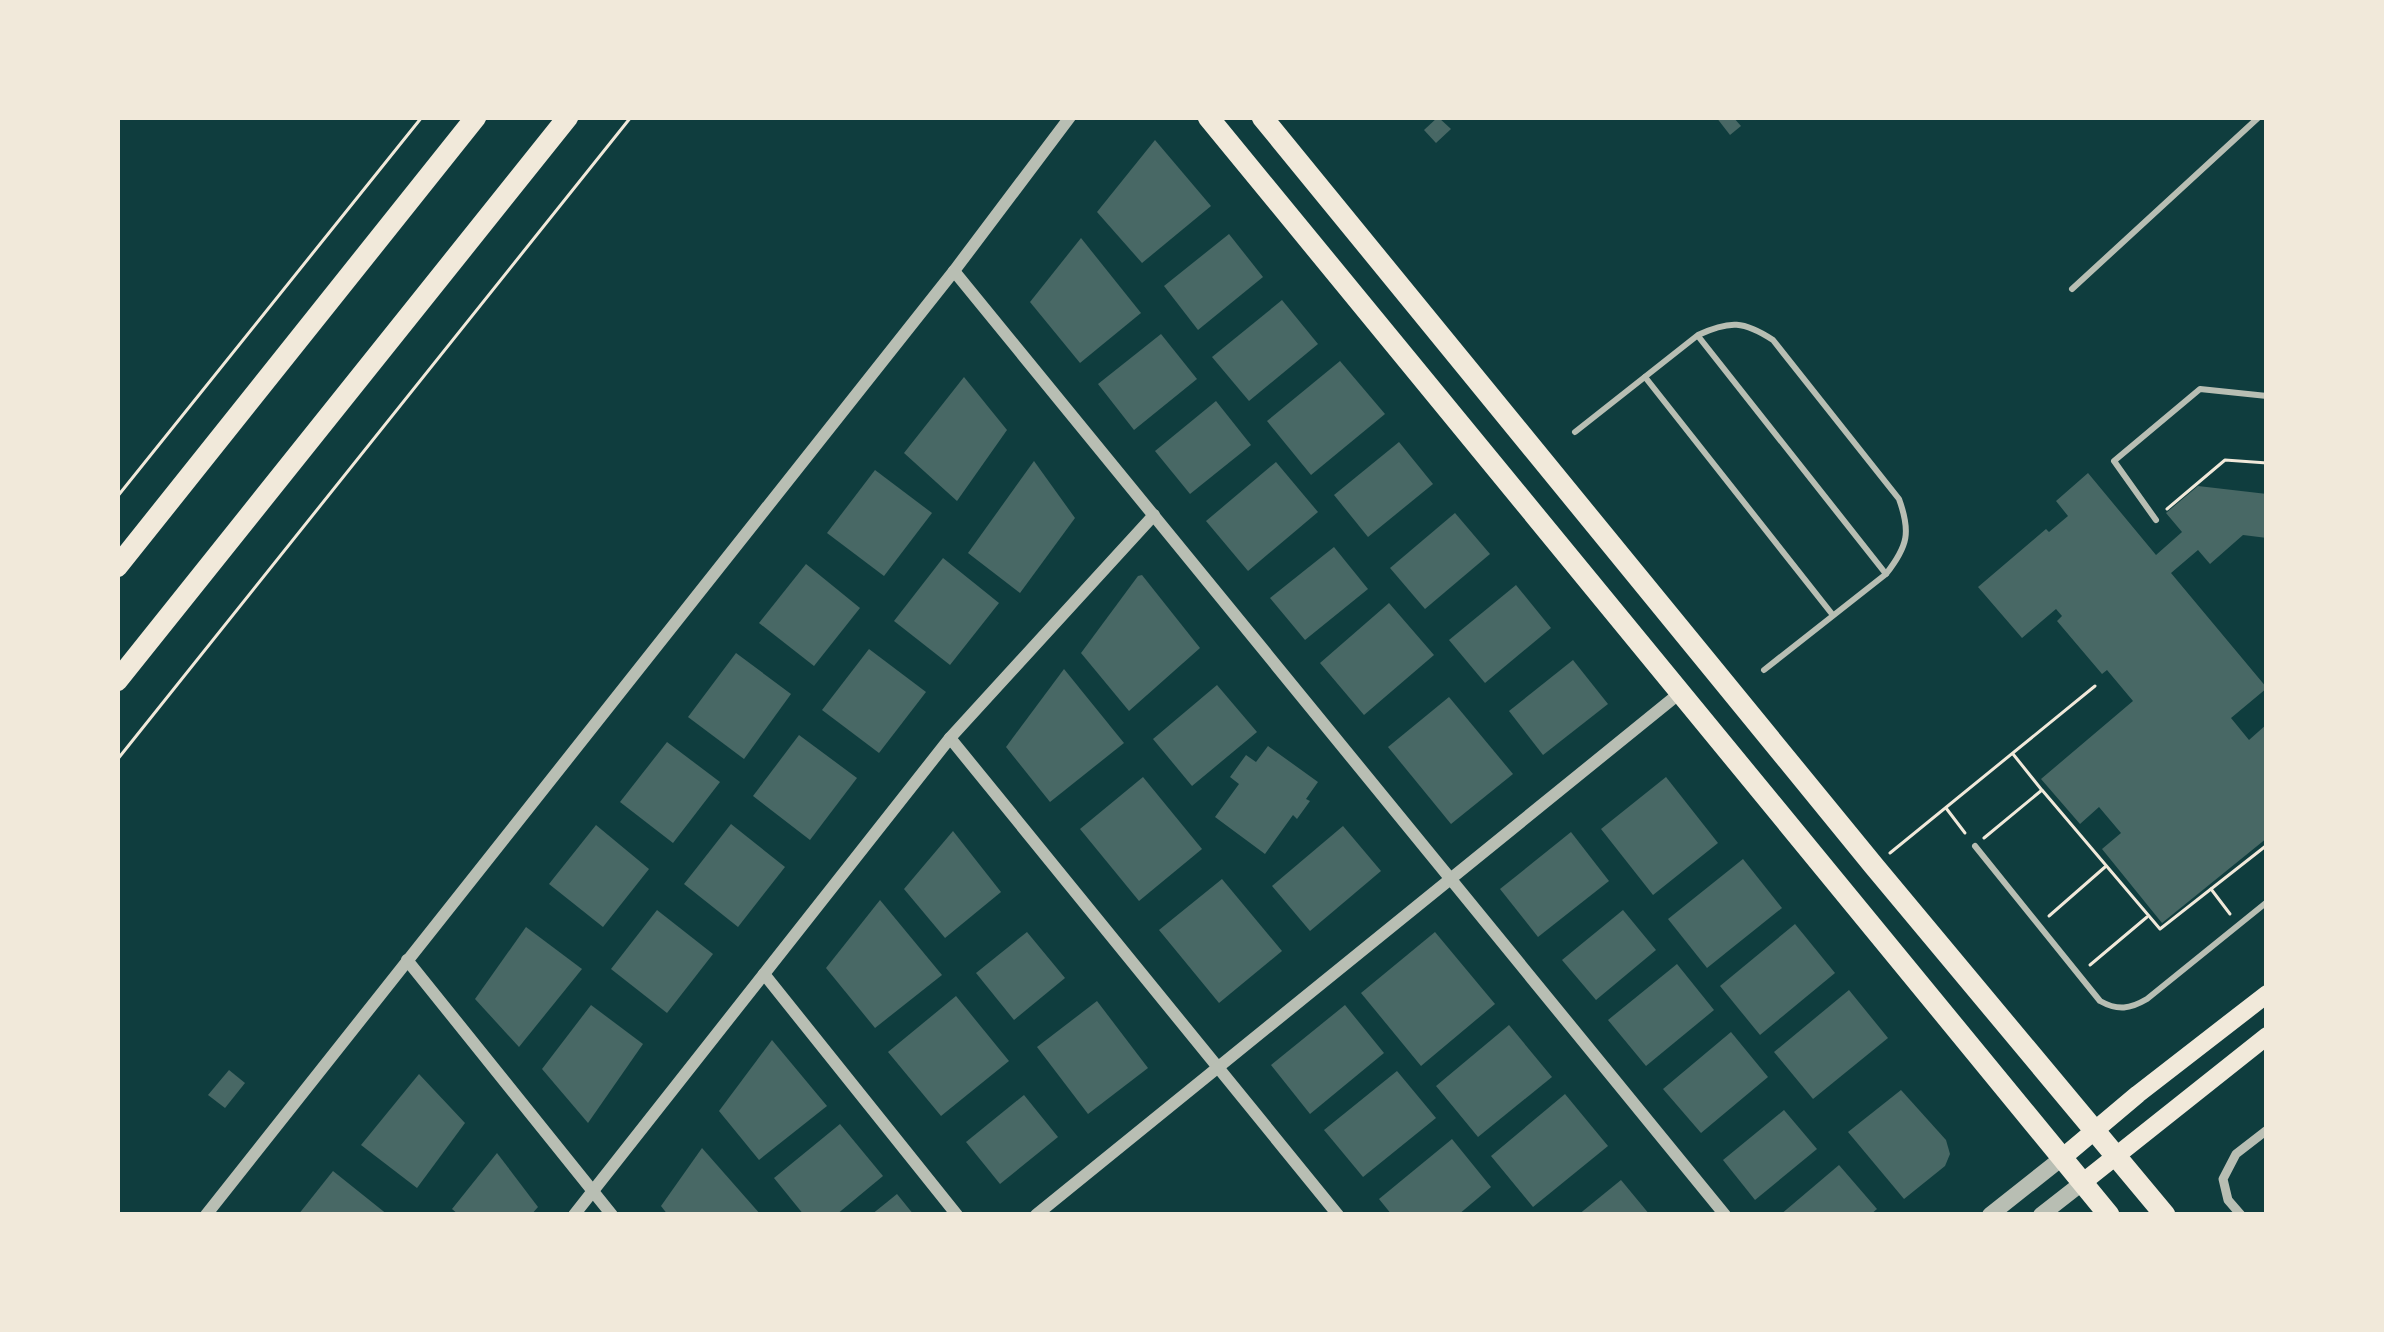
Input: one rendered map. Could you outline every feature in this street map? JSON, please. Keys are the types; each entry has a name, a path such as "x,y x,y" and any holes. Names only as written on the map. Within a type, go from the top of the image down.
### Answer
{"main road":[{"path":"117,567 476,117"},
{"path":"117,681 568,117"},
{"path":"1208,117 2109,1215"},
{"path":"1262,117 2165,1215"},
{"path":"2062,1158 2267,994"},
{"path":"2082,1183 2267,1036"}],"street":[{"path":"206,1215 954,271 1070,117"},
{"path":"954,271 1725,1215"},
{"path":"574,1215 950,738 1154,515"},
{"path":"1036,1215 1681,692"},
{"path":"950,738 1337,1215"},
{"path":"406,961 612,1215"},
{"path":"764,974 957,1215"},
{"path":"2241,1215 2228,1200 2223,1179 2236,1154 2267,1130"},
{"path":"1990,1215 2062,1158"},
{"path":"2041,1215 2082,1183"}],"lane":[{"path":"2072,290 2259,117"},
{"path":"1576,432 1698,335 1718,326 1750,325 1773,340 1899,499 1908,526 1900,556 1886,574 1764,670"},
{"path":"1698,335 1886,574"},
{"path":"1645,377 1833,615"},
{"path":"2156,520 2114,461 2200,389 2267,396"},
{"path":"1975,846 2100,1001 2114,1009 2133,1007 2267,902"}],"path":[{"path":"117,497 422,117"},
{"path":"117,760 631,117"},
{"path":"2156,520 2225,460 2267,463"},
{"path":"1874,866 2096,686"},
{"path":"2012,753 2160,929 2266,848"},
{"path":"1946,808 1975,846 2042,790"},
{"path":"2038,925 2107,866"},
{"path":"2211,889 2239,925"},
{"path":"2078,974 2149,916"}],"building":[{"path":"1438,117 1451,129 1436,143 1424,130"},
{"path":"1716,117 1733,117 1741,126 1730,135"},
{"path":"1155,140 1211,206 1142,263 1097,212"},
{"path":"1229,234 1263,277 1198,330 1164,286"},
{"path":"1081,238 1141,313 1080,363 1030,302"},
{"path":"1282,300 1318,344 1249,401 1212,357"},
{"path":"1161,334 1197,379 1134,430 1098,384"},
{"path":"1340,361 1385,414 1311,475 1267,421"},
{"path":"964,377 1007,430 957,501 904,453"},
{"path":"1216,401 1251,445 1190,494 1155,451"},
{"path":"1399,442 1433,484 1368,537 1334,495"},
{"path":"1034,461 1075,518 1020,593 968,553"},
{"path":"1276,462 1318,512 1248,571 1206,521"},
{"path":"875,470 932,513 884,576 827,533"},
{"path":"2088,473 2156,555 2182,532 2166,513 2198,486 2267,494 2267,538 2243,535 2210,564 2198,550 2171,573 2267,688 2231,718 2249,740 2267,724 2267,838 2162,923 2102,849 2121,833 2099,807 2080,824 2041,779 2133,701 2107,670 2102,674 2057,621 2062,616 2056,609 2022,638 1978,587 2068,516 2056,501"},
{"path":"1455,513 1490,554 1425,609 1390,568"},
{"path":"1334,547 1368,589 1305,640 1270,598"},
{"path":"943,558 999,603 950,665 894,621"},
{"path":"806,564 860,608 814,666 759,623"},
{"path":"1142,575 1200,648 1129,711 1081,653"},
{"path":"1516,585 1551,628 1485,683 1449,640"},
{"path":"1389,603 1434,655 1364,715 1320,663"},
{"path":"869,649 926,692 879,753 822,710"},
{"path":"736,653 791,694 744,759 688,717"},
{"path":"1573,660 1608,704 1543,755 1509,711"},
{"path":"1064,669 1124,743 1050,802 1006,747"},
{"path":"1217,685 1257,732 1192,786 1153,739"},
{"path":"1449,697 1513,774 1451,824 1388,747"},
{"path":"799,735 857,778 810,840 753,796"},
{"path":"667,742 720,782 673,843 620,802"},
{"path":"1268,746 1318,782 1297,819 1293,815 1265,854 1215,817 1239,784 1230,777 1246,755 1256,762"},
{"path":"1143,777 1202,849 1139,901 1080,829"},
{"path":"1666,777 1718,843 1653,895 1601,829"},
{"path":"731,824 785,867 738,927 684,884"},
{"path":"596,825 649,869 603,927 549,884"},
{"path":"1343,826 1381,871 1310,931 1272,886"},
{"path":"953,831 1001,892 945,938 904,889"},
{"path":"1571,832 1609,881 1538,937 1500,889"},
{"path":"1743,859 1782,908 1707,968 1668,919"},
{"path":"1222,879 1282,951 1219,1003 1159,930"},
{"path":"880,900 942,975 875,1028 826,968"},
{"path":"657,910 713,954 667,1013 611,969"},
{"path":"1623,910 1656,950 1596,1000 1562,960"},
{"path":"1795,924 1835,973 1760,1035 1720,986"},
{"path":"526,927 582,969 519,1047 475,999"},
{"path":"1027,932 1065,978 1014,1020 976,973"},
{"path":"1435,932 1495,1004 1421,1066 1361,993"},
{"path":"1677,964 1714,1010 1646,1066 1608,1020"},
{"path":"1849,990 1888,1038 1813,1099 1774,1052"},
{"path":"956,996 1009,1061 941,1116 888,1052"},
{"path":"1097,1001 1148,1068 1088,1114 1037,1047"},
{"path":"591,1005 643,1044 588,1123 542,1069"},
{"path":"1345,1005 1384,1053 1310,1114 1271,1065"},
{"path":"1509,1025 1552,1077 1478,1137 1436,1086"},
{"path":"1731,1032 1768,1077 1701,1133 1663,1089"},
{"path":"772,1040 827,1106 759,1160 719,1111"},
{"path":"229,1070 245,1083 225,1108 208,1095"},
{"path":"1397,1071 1436,1118 1363,1177 1324,1130"},
{"path":"419,1074 465,1123 417,1188 361,1145"},
{"path":"1901,1090 1946,1140 1950,1154 1945,1166 1904,1199 1848,1132"},
{"path":"1565,1094 1608,1146 1533,1207 1491,1156"},
{"path":"1024,1095 1058,1137 1000,1184 966,1142"},
{"path":"1784,1110 1817,1149 1755,1200 1723,1160"},
{"path":"840,1124 883,1176 836,1215 804,1215 774,1178"},
{"path":"1452,1139 1491,1187 1458,1215 1392,1215 1379,1199"},
{"path":"702,1148 761,1215 668,1215 661,1206"},
{"path":"497,1153 538,1207 531,1215 459,1215 452,1209"},
{"path":"1839,1165 1877,1209 1870,1215 1780,1215"},
{"path":"333,1171 388,1215 298,1215"},
{"path":"1621,1180 1650,1215 1578,1215"},
{"path":"897,1194 914,1215 871,1215"}]}
